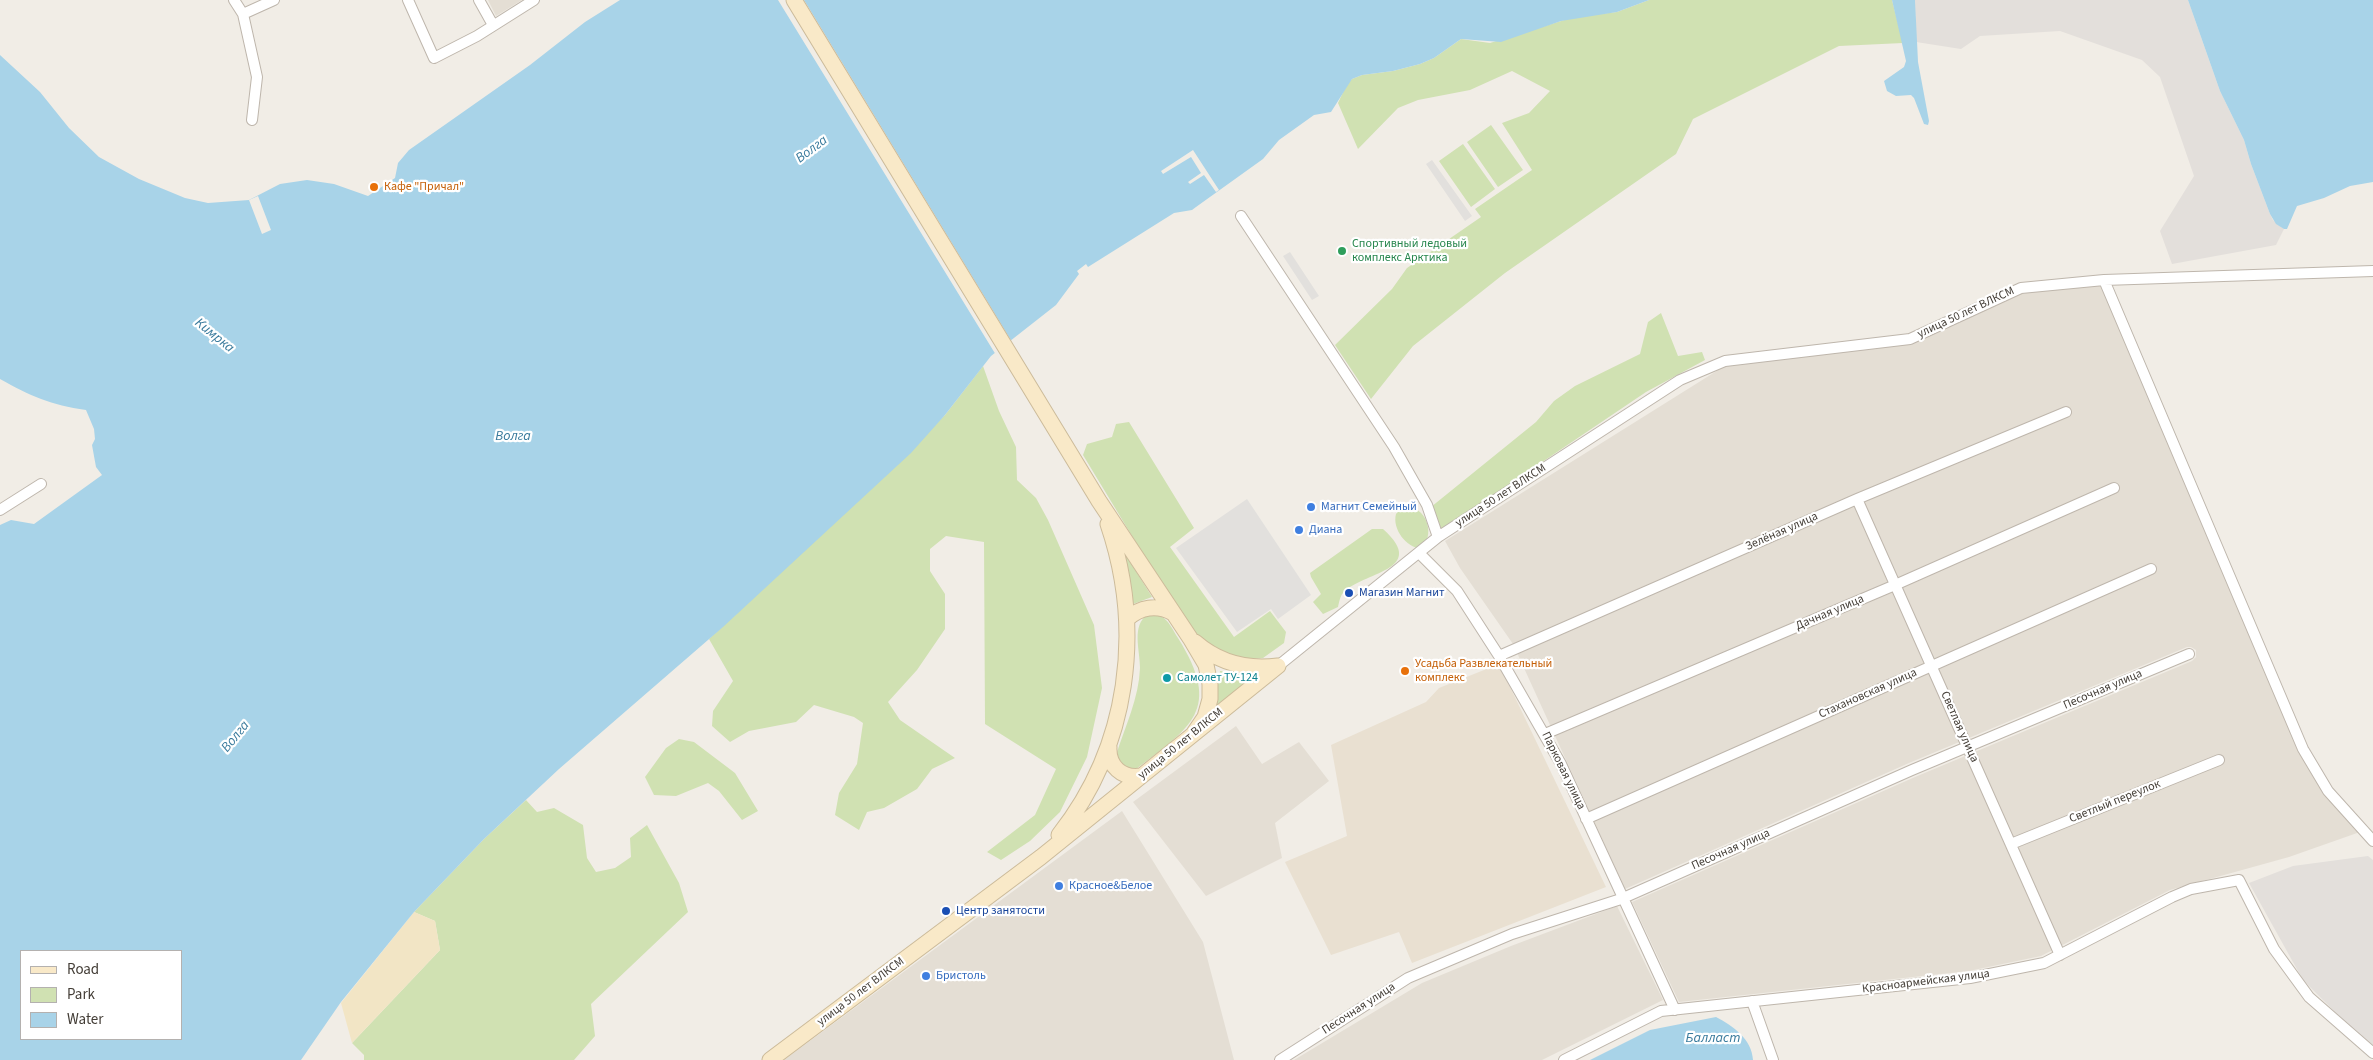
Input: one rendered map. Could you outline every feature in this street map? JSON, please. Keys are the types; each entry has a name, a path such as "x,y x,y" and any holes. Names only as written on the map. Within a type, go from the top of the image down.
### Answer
{"main road":[{"path":"794,0 1099,501 1206,665 1210,684 1207,710 1194,733"},
{"path":"1041,857 1080,805 1109,747 1123,693 1127,656 1127,619 1118,559 1099,501"},
{"path":"1127,619 1138,611 1148,608 1163,608 1172,612"},
{"path":"1190,638 1207,652 1227,661 1256,667 1278,666"},
{"name":"улица 50 лет ВЛКСМ","path":"770,1060 1041,857 1278,666"},
{"path":"1109,747 1110,760 1117,770 1128,776 1141,776"}],"street":[{"path":"234,0 244,14 257,77 252,120"},
{"path":"244,14 274,0"},
{"path":"408,0 434,58 534,0"},
{"path":"479,0 493,25"},
{"path":"1241,216 1394,447 1427,505 1438,538"},
{"name":"улица 50 лет ВЛКСМ","path":"1278,666 1438,538 1680,380 1725,361 1910,339 2021,288 2104,280 2373,271"},
{"path":"2104,280 2304,749 2328,791 2373,841"},
{"name":"Зелёная улица","path":"1499,656 1857,499 2066,412"},
{"path":"0,510 41,484"},
{"name":"Дачная улица","path":"1545,734 1895,585 2114,488"},
{"name":"Светлая улица","path":"1857,499 2060,955"},
{"name":"Парковая улица","path":"1419,553 1457,591 1499,656 1545,734 1675,1010"},
{"name":"Стахановская улица","path":"1586,819 2151,569"},
{"name":"Песочная улица","path":"1280,1060 1408,978 1512,934 1622,899 1968,747 2189,654"},
{"name":"Светлый переулок","path":"2011,844 2219,760"},
{"name":"Красноармейская улица","path":"1564,1060 1662,1011 1970,978 2044,963 2178,894 2191,889 2239,880 2274,949 2309,997 2373,1053"},
{"path":"1752,1002 1772,1060"}],"shaded area":[{"path":"488,0 522,0 496,16"},
{"path":"1915,0 2188,0 2220,91 2244,140 2270,214 2273,220 2284,229 2276,245 2172,264 2160,231 2194,176 2160,77 2142,60 2060,31 1980,36 1961,49 1916,42"},
{"path":"1432,160 1472,216 1465,221 1426,164"},
{"path":"1290,252 1319,296 1312,300 1283,256"},
{"path":"2105,279 2304,757 2360,832 2289,857 2170,890 2041,956 1969,971 1679,1002 1632,902 1915,777 2192,661 2196,657 2196,650 2187,647 1909,763 1625,889 1513,644 1460,568 1445,541 1731,362 1941,330 2004,297"},
{"path":"1247,499 1311,595 1278,619 1271,609 1237,632 1176,548"},
{"path":"1499,664 1606,887 1412,963 1399,932 1331,955 1285,862 1347,836 1331,745 1426,702 1439,688"},
{"path":"1236,726 1262,764 1299,742 1329,781 1275,823 1282,858 1206,896 1133,802"},
{"path":"1122,811 1203,942 1234,1060 784,1060"},
{"path":"2368,856 2373,860 2373,1050 2303,980 2249,883 2293,866"},
{"path":"1617,906 1663,1000 1542,1060 1294,1060 1422,983 1511,946"}],"green space":[{"path":"1649,0 1892,0 1903,43 1839,46 1693,119 1676,154 1505,273 1413,346 1371,399 1335,345 1392,289 1407,268 1481,217 1475,209 1532,170 1502,123 1529,113 1550,91 1512,71 1470,90 1418,100 1398,108 1358,149 1338,103 1347,84 1352,79 1362,75 1393,71 1420,64 1434,58 1461,39 1490,43 1574,17 1617,12"},
{"path":"1491,125 1523,170 1498,187 1467,142"},
{"path":"1463,144 1495,189 1471,207 1439,161"},
{"path":"1661,313 1678,356 1702,352 1705,360 1646,392 1440,531 1431,507 1536,422 1554,401 1575,386 1640,354 1648,322"},
{"path":"983,366 999,411 1016,447 1017,480 1036,498 1048,520 1094,625 1102,688 1087,757 1060,812 1030,841 1001,860 987,852 1035,815 1056,769 985,724 984,542 946,536 930,549 930,571 945,594 945,629 917,670 888,702 900,720 955,758 932,769 917,789 884,808 867,812 859,830 835,815 839,793 857,764 863,723 854,717 814,705 796,722 749,731 730,742 712,726 713,711 733,681 709,639 945,415"},
{"path":"1129,422 1194,528 1170,547 1234,637 1270,611 1286,632 1284,643 1263,658 1249,659 1225,653 1195,636 1178,612 1083,455 1087,444 1112,437 1116,424"},
{"path":"1409,506 1421,513 1427,524 1428,537 1421,549 1415,548 1405,541 1396,526 1396,514 1400,509"},
{"path":"1372,529 1383,529 1396,543 1399,554 1396,562 1387,569 1352,586 1342,594 1338,607 1323,614 1313,602 1321,594 1310,573"},
{"path":"1119,544 1152,597 1133,604"},
{"path":"1148,614 1154,614 1163,618 1172,629 1191,663 1198,683 1199,700 1194,715 1185,728 1172,741 1135,770 1118,764 1116,755 1137,690 1140,668 1138,631 1143,619"},
{"path":"1220,671 1260,673 1214,710"},
{"path":"679,739 694,742 735,773 758,811 742,820 719,791 708,783 676,796 654,795 645,777 666,748"},
{"path":"526,800 537,812 554,808 583,825 587,858 596,872 615,868 631,857 630,838 647,825 679,883 688,912 591,1004 595,1036 574,1060 364,1060 364,1055 352,1043 440,950 435,921 414,912 484,839"}],"sand":[{"path":"414,912 435,921 440,950 352,1043 341,1003"}],"water":[{"name":"Волга","path":"620,0 1649,0 1617,12 1561,21 1501,42 1461,39 1434,58 1420,64 1393,71 1362,75 1352,79 1331,112 1314,115 1279,140 1263,159 1192,210 1174,213 1088,267 1086,264 1077,271 1079,274 1056,305 991,356 945,415 911,453 723,627 559,769 484,839 414,912 341,1002 301,1060 0,1060 0,525 11,520 34,524 102,475 96,467 92,445 95,439 94,429 86,410 41,399 0,379 0,55 40,92 69,128 99,157 139,179 185,198 208,203 249,200 280,184 307,180 334,184 368,196 395,178 398,163 409,150 530,65 585,22"},
{"path":"1892,0 1915,0 1918,62 1929,121 1928,125 1924,124 1914,98 1911,95 1896,96 1887,91 1884,81 1904,67 1906,61"},
{"path":"2188,0 2373,0 2373,182 2350,186 2324,198 2297,206 2287,229 2276,224 2270,214 2244,140 2220,91"},
{"name":"Балласт","path":"1716,1017 1740,1034 1752,1052 1753,1060 1590,1060 1650,1030"}],"pier":[{"path":"778,0 804,0 1012,342 996,355"},
{"path":"1193,150 1219,190 1216,192 1204,175 1190,184 1188,182 1201,173 1191,157 1163,174 1161,171"},
{"path":"258,196 271,230 262,234 249,200"}],"place":[{"name":"Кафе \"Причал\"","path":"374,187"},
{"name":"Спортивный ледовый комплекс Арктика","path":"1342,251"},
{"name":"Магнит Семейный","path":"1311,507"},
{"name":"Диана","path":"1299,530"},
{"name":"Магазин Магнит","path":"1349,593"},
{"name":"Усадьба Развлекательный комплекс","path":"1405,671"},
{"name":"Самолет ТУ-124","path":"1167,678"},
{"name":"Красное&Белое","path":"1059,886"},
{"name":"Центр занятости","path":"946,911"},
{"name":"Бристоль","path":"926,976"}],"water label":[{"name":"Кимрка","path":"214,336"}]}
